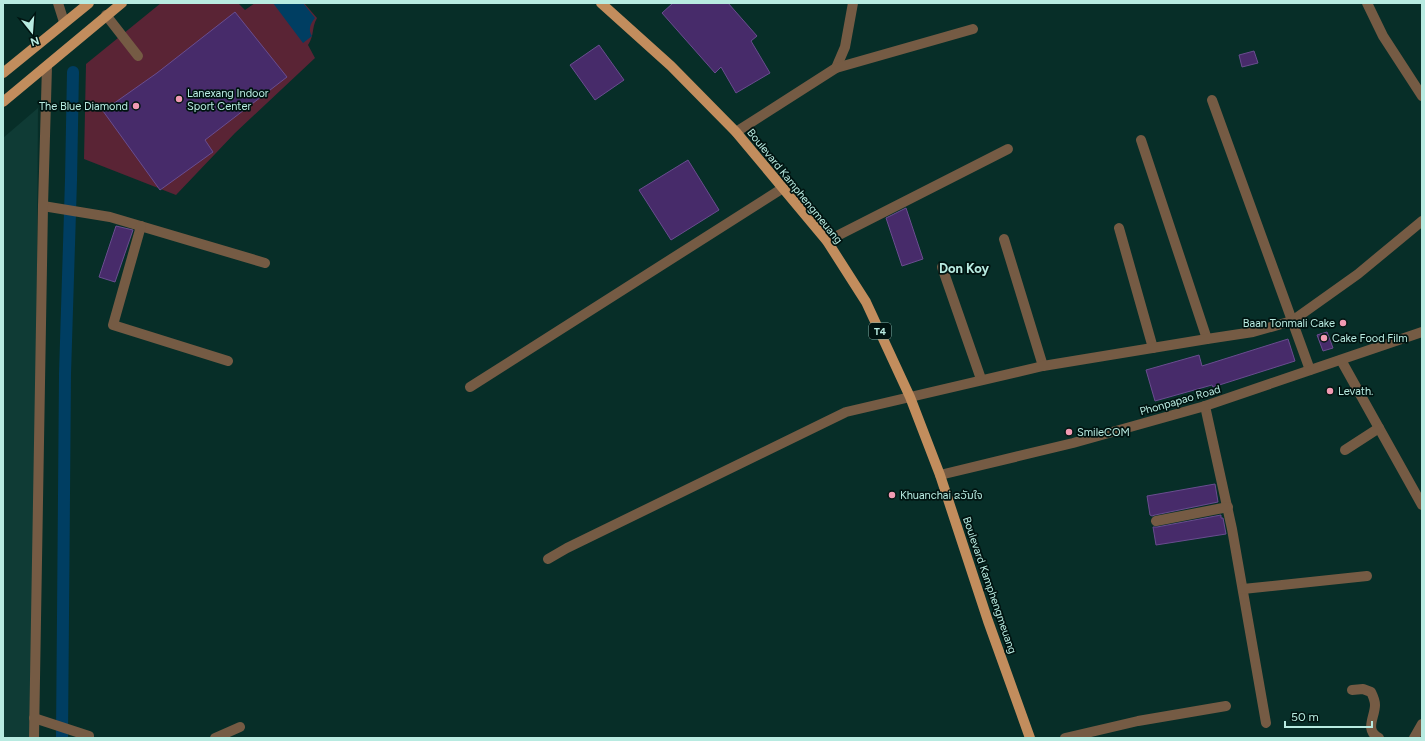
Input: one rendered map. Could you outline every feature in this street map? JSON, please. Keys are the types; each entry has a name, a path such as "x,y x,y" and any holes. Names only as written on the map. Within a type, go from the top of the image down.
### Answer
{"main road":[{"path":"3,73 89,3"},
{"path":"3,102 122,3"},
{"name":"Boulevard Kamphengmeuang","path":"601,3 671,66 736,132 827,241 866,302 910,397 940,475 988,620 1030,738"}],"street":[{"path":"58,3 64,22"},
{"path":"836,68 845,47 853,3"},
{"path":"1367,3 1383,36 1422,96"},
{"path":"106,15 138,56"},
{"path":"736,132 836,68 973,29"},
{"path":"34,738 43,206 47,66"},
{"path":"1212,100 1310,370"},
{"path":"1141,140 1206,339"},
{"path":"827,241 1008,149"},
{"path":"470,387 783,188"},
{"path":"43,206 110,217 265,263"},
{"path":"548,559 567,548 846,412 1043,366 1253,332 1292,321 1358,274 1422,221"},
{"path":"141,226 113,325 228,361"},
{"path":"1119,228 1152,348"},
{"path":"1004,238 1043,366"},
{"path":"942,267 981,380"},
{"name":"Phonpapao Road","path":"940,475 1073,443 1205,406 1422,332"},
{"path":"1341,360 1422,505"},
{"path":"1205,406 1228,507 1266,723"},
{"path":"1345,450 1379,428"},
{"path":"1156,521 1228,507"},
{"path":"1243,589 1367,576"},
{"path":"1352,690 1363,689 1371,692 1374,698 1375,706 1370,726 1372,732 1379,738"},
{"path":"1065,738 1138,721 1226,706"},
{"path":"34,718 53,723 91,737"},
{"path":"1414,738 1422,724"},
{"path":"215,738 240,727"}],"shaded area":[{"name":"Lanexang Indoor Sport Center","path":"161,3 238,3 245,10 255,3 304,3 317,18 314,25 312,38 308,45 315,58 235,133 176,195 84,159 86,64"},
{"path":"273,3 303,3 315,18 310,27 312,36 303,43"},
{"path":"38,108 34,738 3,738 3,138"}],"building":[{"path":"673,3 728,3 757,36 751,41 770,73 736,93 721,67 715,73 662,13"},
{"path":"235,12 287,77 205,140 213,152 160,190 103,111 157,73"},
{"path":"599,45 624,80 595,100 570,65"},
{"path":"1254,51 1258,63 1242,67 1239,55"},
{"path":"688,160 719,210 671,240 639,190"},
{"path":"906,208 923,259 902,266 886,218"},
{"path":"116,226 133,230 115,282 99,277"},
{"path":"1327,332 1333,348 1323,351 1317,335"},
{"path":"1288,339 1295,361 1213,387 1212,385 1155,401 1146,370 1199,355 1202,366"},
{"path":"1215,484 1218,502 1152,516 1150,515 1147,496"},
{"path":"1221,515 1226,534 1156,545 1153,527"}],"waterway":[{"path":"62,738 65,374 73,72"}],"place":[{"name":"Lanexang Indoor Sport Center","path":"179,99"},
{"name":"The Blue Diamond","path":"136,106"},
{"name":"Baan Tonmali Cake","path":"1343,323"},
{"name":"Cake Food Film","path":"1324,338"},
{"name":"Levath.","path":"1330,391"},
{"name":"SmileCOM","path":"1069,432"},
{"name":"Khuanchai ຂວັນໃຈ","path":"892,495"}],"district":[{"name":"Don Koy","path":"964,268"}]}
